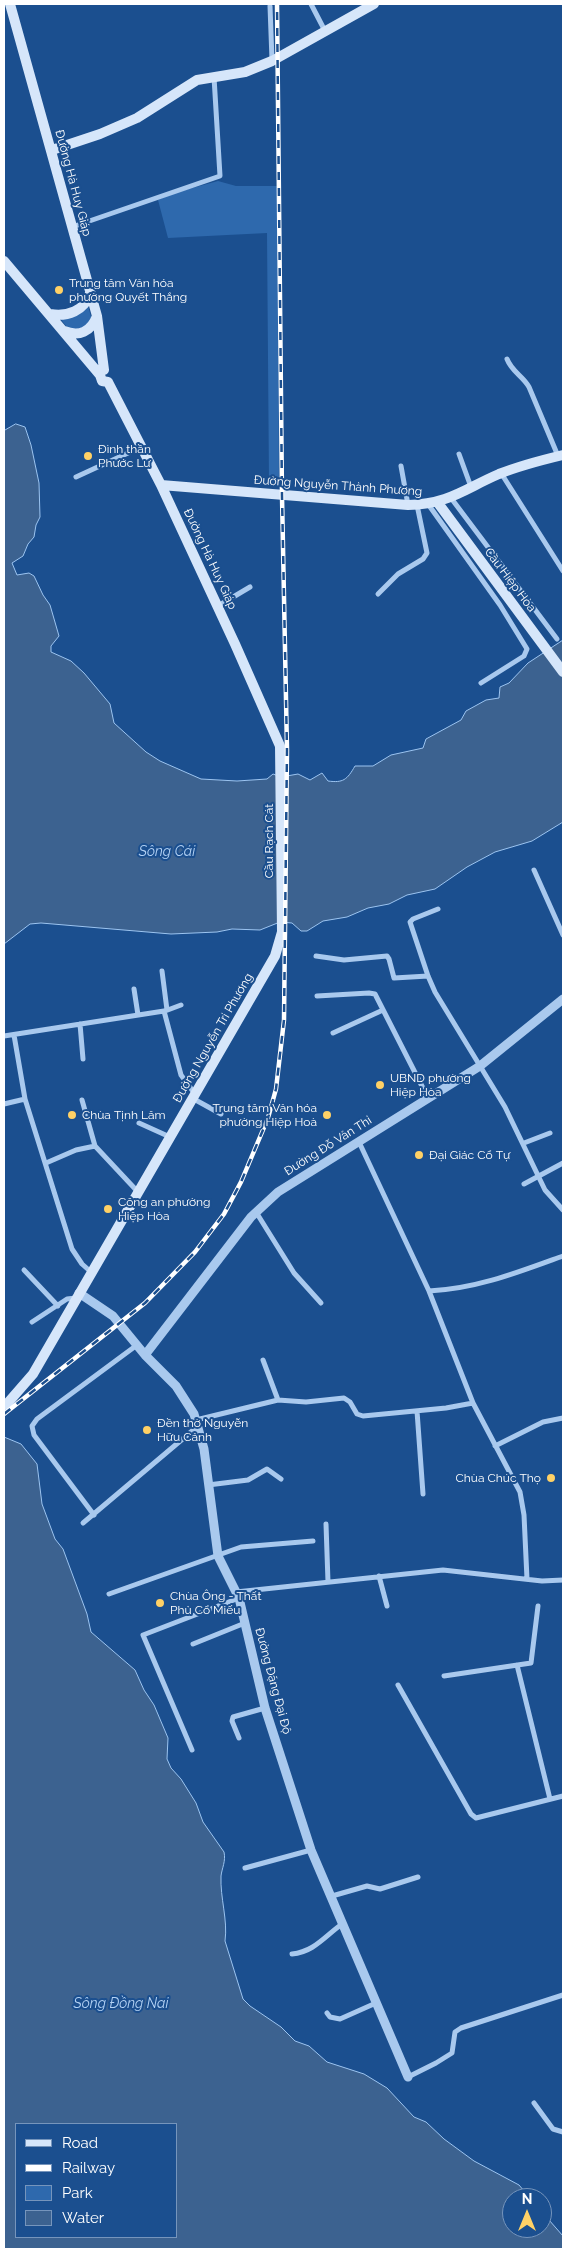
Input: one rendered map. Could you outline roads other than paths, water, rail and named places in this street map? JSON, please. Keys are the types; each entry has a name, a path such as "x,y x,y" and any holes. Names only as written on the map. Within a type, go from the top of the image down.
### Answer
{"main road":[{"name":"Đường Hà Huy Giáp","path":"10,4 97,316 102,372 111,374 108,382 162,485 218,606 281,750"},
{"path":"52,150 100,134 137,118 193,82 244,72 272,62 374,4"},
{"path":"4,261 102,372"},
{"path":"50,314 62,315 76,311 87,303 90,293"},
{"path":"64,331 72,334 81,334 89,330 97,316"},
{"name":"Đường Nguyễn Thành Phương","path":"162,485 423,504 451,498 501,473 561,456"},
{"name":"Cầu Hiệp Hòa","path":"423,504 452,522 563,672"},
{"name":"Cầu Rạch Cát","path":"281,750 282,932"},
{"name":"Đường Nguyễn Tri Phương","path":"5,1402 23,1388 78,1296 275,956 282,932"}],"street":[{"path":"311,4 326,32"},
{"path":"270,6 272,62"},
{"path":"72,227 220,176 214,77"},
{"path":"507,360 511,369 524,378 561,456"},
{"path":"76,476 142,447"},
{"path":"459,454 471,488"},
{"path":"401,466 423,504 500,605 527,649 525,655 481,683"},
{"path":"501,473 563,570"},
{"path":"451,498 557,639"},
{"path":"378,594 398,574 423,559 427,553 423,504"},
{"path":"218,606 250,587"},
{"path":"534,870 563,935"},
{"path":"438,909 410,922 428,976 448,1014 524,1143 538,1178 545,1190 563,1210"},
{"path":"316,956 344,960 386,956 390,958 394,978 428,976"},
{"path":"162,970 166,1011 181,1075 194,1096 221,1114"},
{"path":"134,989 138,1015"},
{"path":"317,996 372,993 383,1010 428,1098"},
{"name":"Đường Đỗ Văn Thi","path":"145,1356 256,1211 278,1192 480,1066 563,999"},
{"path":"4,1036 166,1011 181,1005"},
{"path":"333,1033 383,1010"},
{"path":"80,1024 83,1059"},
{"path":"14,1035 25,1100 72,1249 82,1264 91,1272"},
{"path":"4,1104 25,1100"},
{"path":"82,1100 95,1146 138,1192"},
{"path":"139,1123 170,1137"},
{"path":"524,1143 550,1133"},
{"path":"359,1142 429,1291 473,1402 514,1477 520,1492 524,1515 527,1579"},
{"path":"46,1163 76,1150 95,1146"},
{"path":"524,1184 563,1164"},
{"path":"256,1211 294,1273 321,1302"},
{"path":"429,1291 454,1290 477,1285 563,1256"},
{"path":"24,1270 58,1306"},
{"path":"32,1322 68,1299 78,1296"},
{"name":"Đường Đặng Đại Độ","path":"78,1296 113,1316 145,1356 183,1394 199,1422 218,1556 237,1595 265,1708 311,1850 408,2077"},
{"path":"94,1514 34,1436 32,1426 37,1418 137,1345"},
{"path":"263,1360 278,1400"},
{"path":"84,1524 199,1422 278,1400 306,1402 344,1398 350,1402 357,1414 363,1416 417,1411 473,1402"},
{"path":"417,1411 423,1494"},
{"path":"496,1446 543,1422 563,1418"},
{"path":"208,1485 248,1480 267,1469 281,1479"},
{"path":"326,1524 328,1582"},
{"path":"109,1594 241,1547 313,1541"},
{"path":"192,1750 143,1635 237,1595 328,1582 443,1570 527,1579 563,1580"},
{"path":"379,1576 387,1606"},
{"path":"444,1676 531,1663 538,1606"},
{"path":"194,1644 245,1623"},
{"path":"517,1665 550,1799"},
{"path":"398,1685 471,1814 476,1818 563,1796"},
{"path":"239,1738 232,1721 234,1717 265,1708"},
{"path":"245,1868 311,1850"},
{"path":"332,1896 367,1886 380,1889 418,1878"},
{"path":"292,1954 304,1953 314,1949 342,1924"},
{"path":"408,2077 452,2053 455,2032 461,2028 563,1995"},
{"path":"327,2013 330,2017 340,2019 376,2003"},
{"path":"534,2103 553,2129 563,2132"}],"water":[{"name":"Sông Cái","path":"16,424 25,427 31,445 39,483 40,517 36,525 34,537 28,544 23,556 12,563 17,575 29,573 34,576 50,605 59,636 51,646 51,652 71,661 84,673 110,704 114,723 146,752 160,761 201,779 237,781 267,779 273,774 281,777 298,774 310,780 322,773 328,781 341,781 350,775 355,766 373,766 391,755 423,748 426,739 461,720 466,711 486,700 499,698 500,687 509,683 528,663 563,640 563,822 532,841 495,852 467,867 435,889 407,895 389,904 368,908 347,917 323,921 307,931 301,931 292,923 280,922 260,930 232,929 217,932 171,934 41,923 30,924 4,944 4,431"},
{"name":"Sông Đồng Nai","path":"4,1437 21,1444 37,1464 42,1504 55,1539 63,1549 87,1614 91,1632 135,1670 144,1690 154,1705 168,1738 167,1759 171,1768 181,1779 196,1803 203,1822 224,1852 225,1858 221,1884 226,1925 225,1941 243,1999 281,2027 295,2041 309,2046 327,2062 364,2074 387,2088 414,2117 426,2122 444,2139 474,2161 519,2185 522,2188 502,2188 502,2238 552,2238 552,2223 563,2236 563,2249 4,2249"}],"railway":[{"path":"4,1414 145,1303 195,1252 224,1214 241,1182 268,1118 276,1089 284,1020 287,750 282,496 277,4"}],"place":[{"name":"Trung tâm Văn hóa phường Quyết Thắng","path":"59,290"},
{"name":"Đình thần Phước Lư","path":"88,456"},
{"name":"UBND phường Hiệp Hòa","path":"380,1085"},
{"name":"Chùa Tịnh Lâm","path":"72,1115"},
{"name":"Trung tâm Văn hóa phường Hiệp Hoà","path":"327,1115"},
{"name":"Đại Giác Cổ Tự","path":"419,1155"},
{"name":"Công an phường Hiệp Hòa","path":"108,1209"},
{"name":"Đền thờ Nguyễn Hữu Cảnh","path":"147,1430"},
{"name":"Chùa Chúc Thọ","path":"551,1478"},
{"name":"Chùa Ông - Thất Phủ Cổ Miếu","path":"160,1603"}]}
